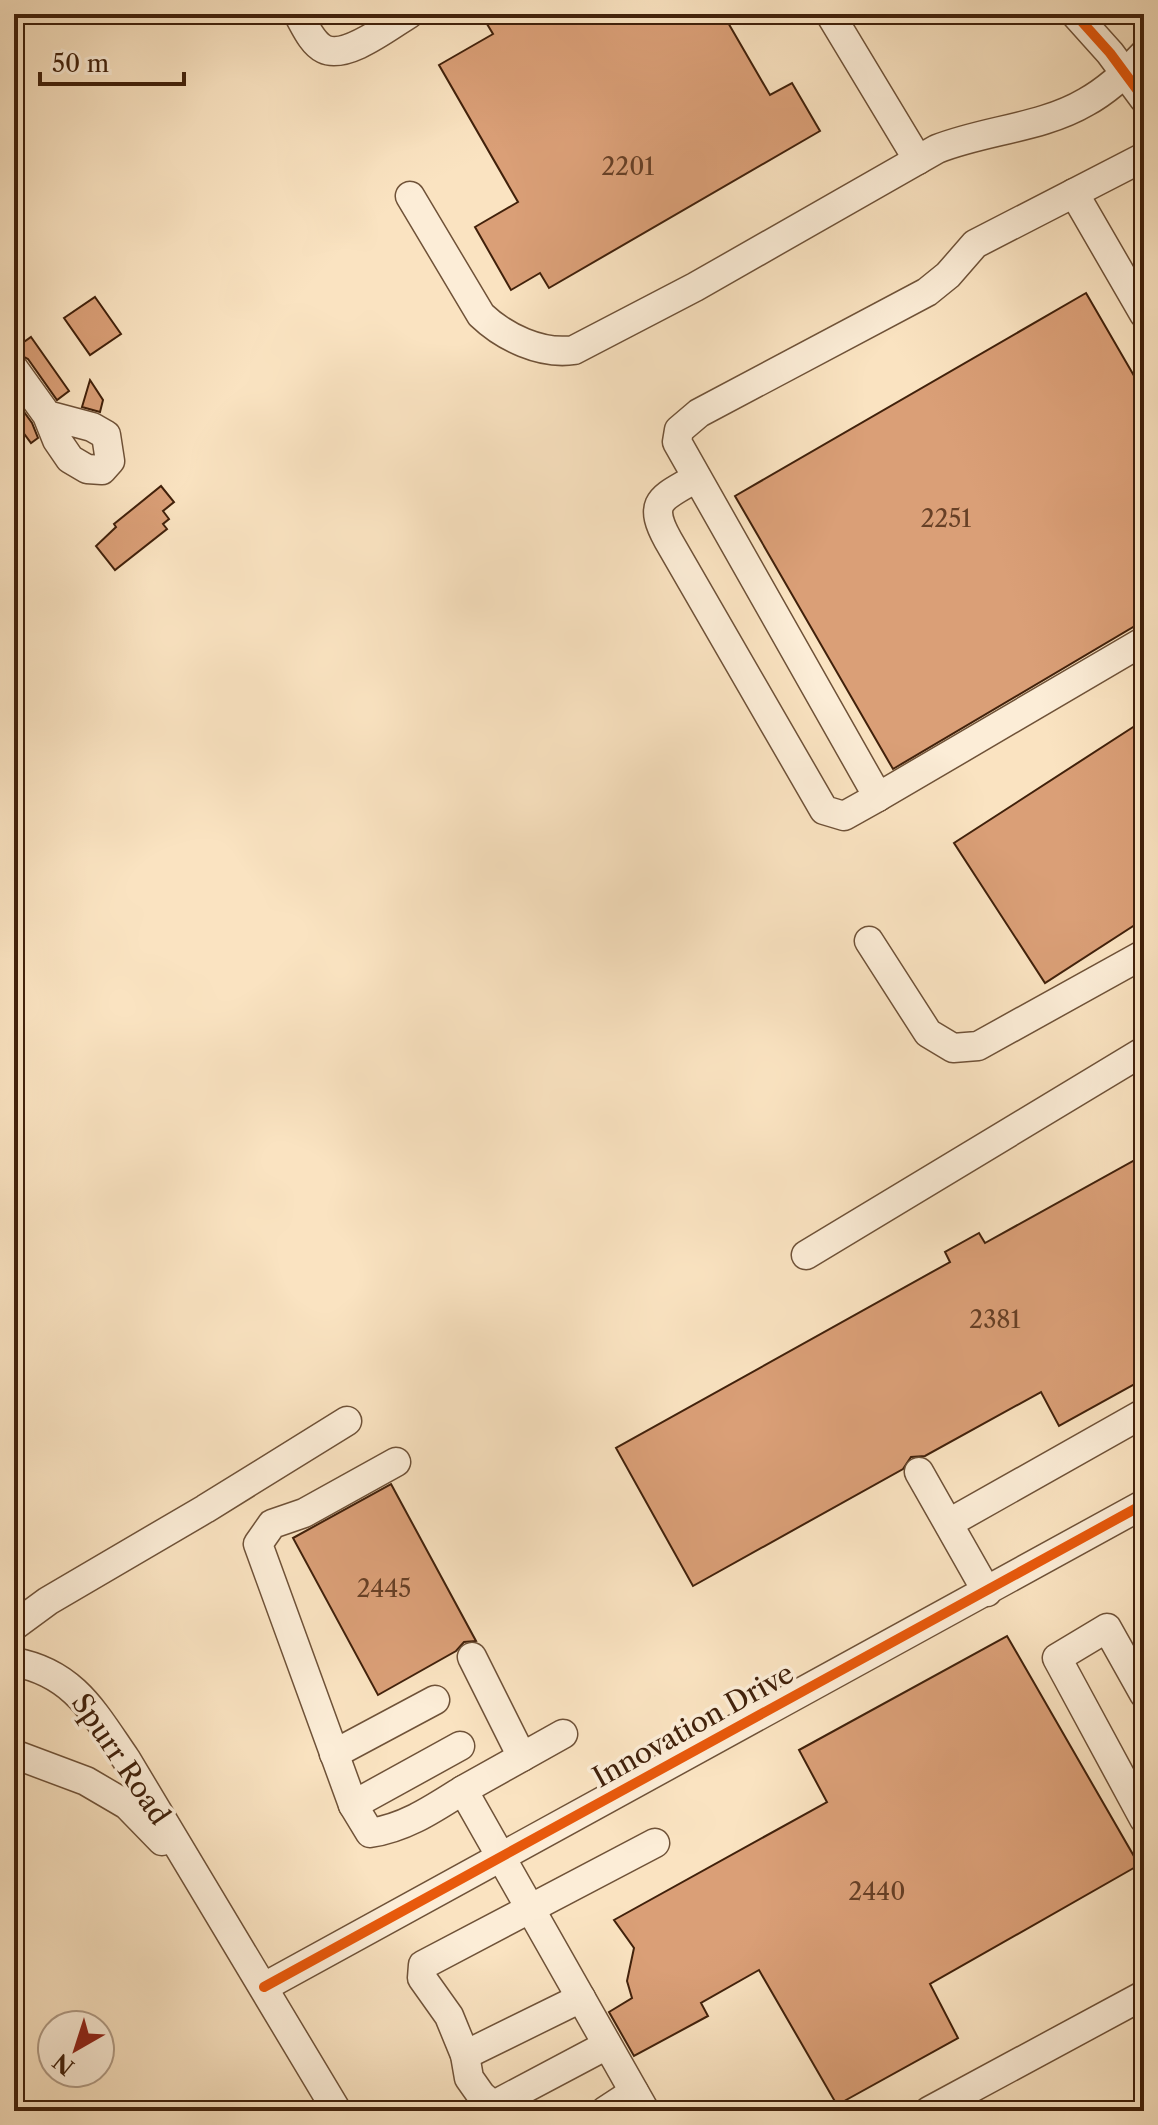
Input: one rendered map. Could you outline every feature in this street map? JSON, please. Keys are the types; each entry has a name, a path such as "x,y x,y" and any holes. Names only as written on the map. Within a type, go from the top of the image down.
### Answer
{"street":[{"path":"298,14 322,48 336,53 358,45 409,14"},
{"path":"830,14 918,160"},
{"path":"1075,14 1135,64 1144,99"},
{"path":"410,196 481,315 494,327 516,339 561,352 584,346 695,287 918,160 968,137 1031,123 1087,102 1135,64"},
{"path":"878,797 696,478 677,442 679,430 686,423 927,292 948,275 975,244 1144,157"},
{"path":"1074,193 1144,314"},
{"path":"14,369 47,415"},
{"path":"696,478 662,498 656,507 657,518 824,810 844,816 1144,641"},
{"path":"869,941 928,1033 953,1048 978,1046 1144,954"},
{"path":"806,1255 1144,1051"},
{"path":"949,1523 1144,1413"},
{"path":"14,1626 48,1601 347,1421"},
{"path":"396,1462 304,1513 272,1524 258,1544 353,1805 370,1833 388,1831 421,1817 563,1734"},
{"path":"919,1472 987,1592"},
{"name":"Innovation Drive","path":"264,1987 1144,1504"},
{"path":"1144,1694 1107,1628 1057,1658 1144,1819"},
{"path":"472,1657 522,1757"},
{"name":"Spurr Road","path":"14,1662 32,1665 71,1686 89,1706 126,1759 337,2111"},
{"path":"334,1754 435,1700"},
{"path":"353,1805 460,1746"},
{"name":"Spurr Road","path":"14,1754 86,1781 127,1805 203,1886"},
{"path":"463,1790 640,2101 605,2111"},
{"path":"607,2045 496,2108 469,2078 465,2055 449,2016 422,1978 423,1965 655,1843"},
{"path":"929,2111 1144,1995"},
{"path":"465,2055 581,1998"}],"building":[{"path":"481,14 723,14 770,95 792,83 820,131 549,288 540,273 511,290 475,227 518,202 439,65 493,34"},
{"path":"1086,293 1144,393 1144,624 1135,626 893,769 735,496"},
{"path":"95,297 121,334 90,355 64,318"},
{"path":"31,337 69,391 57,400 28,359 14,352"},
{"path":"90,380 103,400 100,412 82,407"},
{"path":"14,398 32,423 38,438 31,443 14,420"},
{"path":"161,486 174,502 163,511 169,519 163,524 167,529 115,570 96,546 116,527 114,524"},
{"path":"1144,720 1144,919 1045,983 954,843"},
{"path":"1144,1155 1144,1379 1059,1426 1041,1392 925,1456 911,1457 903,1469 693,1586 616,1448 950,1262 945,1252 979,1233 985,1243"},
{"path":"391,1484 476,1641 464,1642 456,1651 378,1695 293,1538"},
{"path":"1007,1636 1139,1865 930,1984 958,2038 837,2105 759,1970 701,2003 708,2016 634,2056 609,2012 632,1998 627,1981 634,1948 614,1920 827,1802 799,1750"}],"cycle path":[{"path":"1075,14 1110,53 1144,99"},
{"path":"264,1987 1144,1504"}]}
